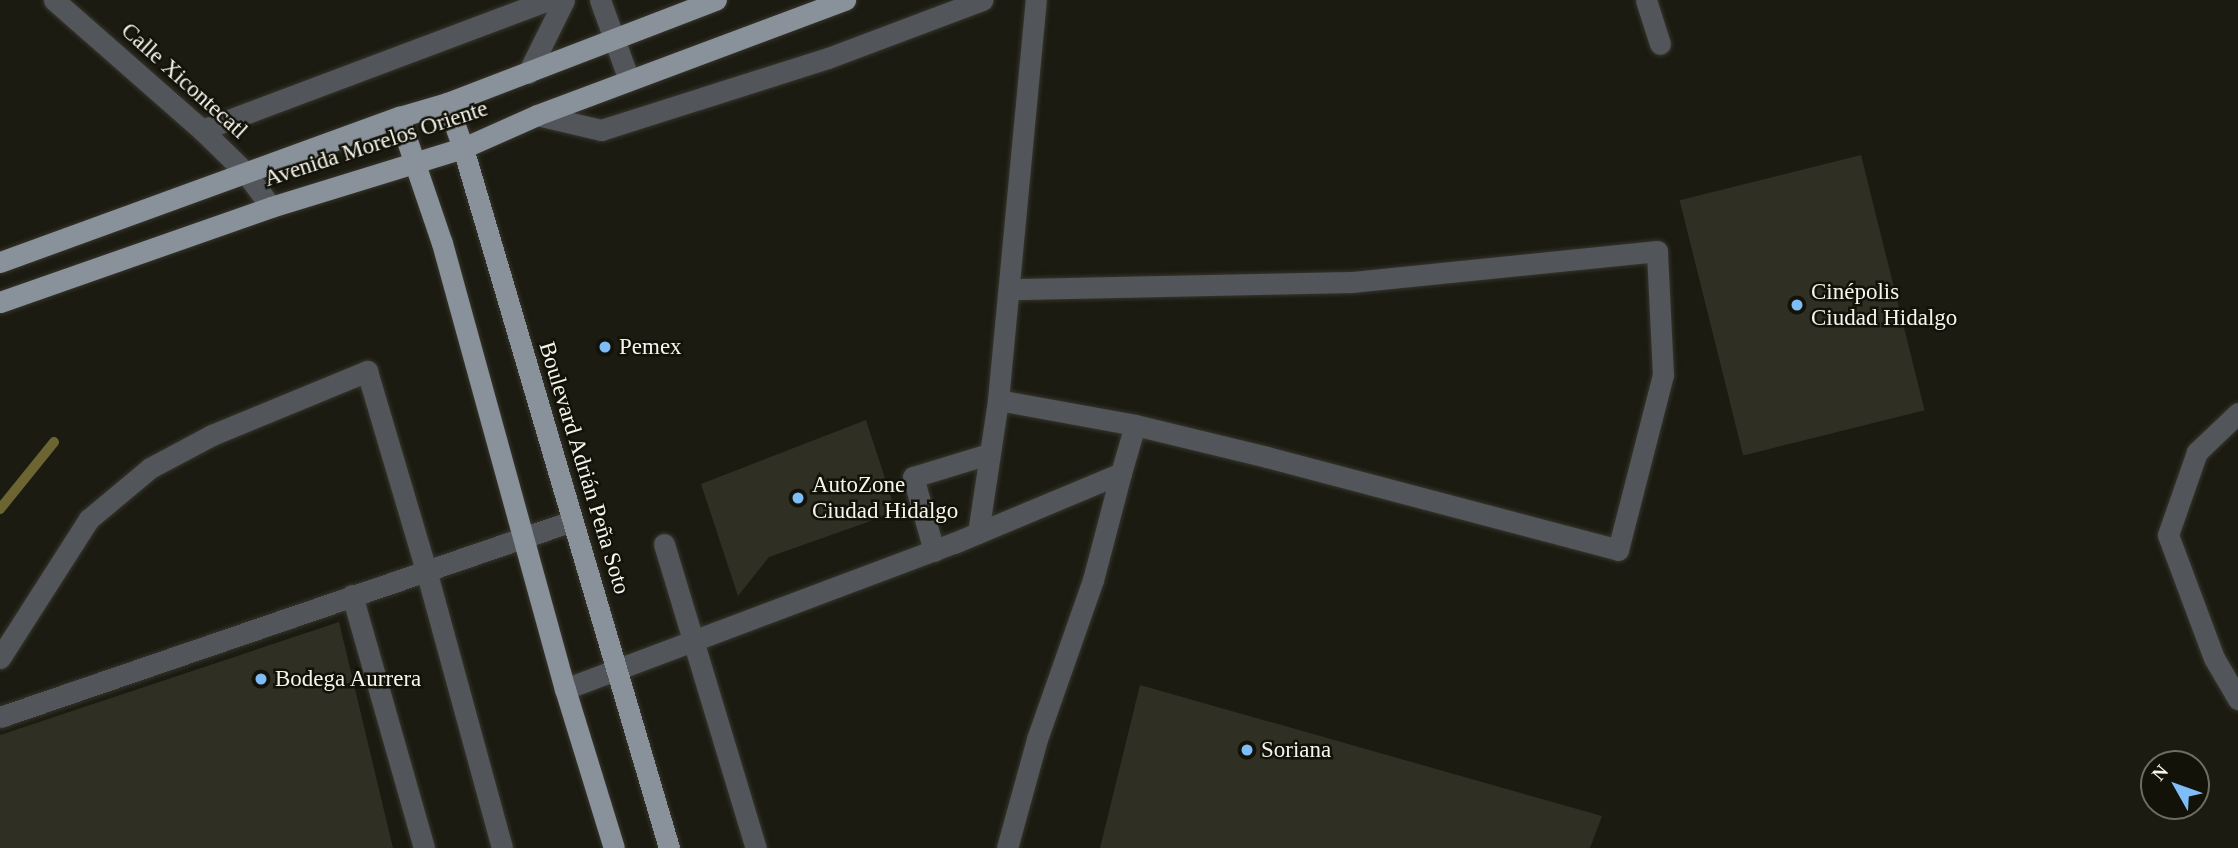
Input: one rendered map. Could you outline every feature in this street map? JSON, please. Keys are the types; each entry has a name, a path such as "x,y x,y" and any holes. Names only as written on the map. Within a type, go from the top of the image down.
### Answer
{"main road":[{"name":"Avenida Morelos Oriente","path":"0,262 399,117 447,103 716,0"},
{"name":"Avenida Morelos Oriente","path":"0,303 271,207 463,148 537,115 836,3"},
{"name":"Boulevard Adrián Peña Soto","path":"447,103 463,148 669,848"},
{"path":"399,117 442,243 565,689 614,848"}],"street":[{"name":"Calle Xicontecatl","path":"54,0 202,130 246,173 271,207"},
{"path":"202,130 548,0"},
{"path":"528,73 564,0"},
{"path":"600,0 629,80"},
{"path":"537,115 601,130 828,58 982,0"},
{"path":"978,533 998,400 1036,0"},
{"path":"1646,0 1660,44"},
{"path":"998,400 1135,425 1618,550 1663,375 1657,251 1352,282 1009,289"},
{"path":"0,658 89,519 150,468 212,435 367,371 426,570 502,848"},
{"path":"2238,413 2197,452 2168,535 2214,658 2238,699"},
{"path":"1007,848 1037,739 1093,580 1135,425"},
{"path":"934,551 913,477 988,454"},
{"path":"565,689 615,668 934,551 1121,473"},
{"path":"0,717 572,521"},
{"path":"664,544 756,848"},
{"path":"352,595 424,848"}],"building":[{"name":"Cinépolis Ciudad Hidalgo","path":"1861,155 1925,410 1743,455 1680,200"},
{"name":"AutoZone Ciudad Hidalgo","path":"866,420 896,512 769,557 738,596 701,484"},
{"name":"Bodega Aurrera","path":"339,622 393,848 0,848 0,735"},
{"name":"Soriana","path":"1140,685 1602,816 1590,848 1100,848"}],"waterway":[{"path":"0,509 54,442"}],"place":[{"name":"Cinépolis Ciudad Hidalgo","path":"1797,305"},
{"name":"Pemex","path":"605,347"},
{"name":"AutoZone Ciudad Hidalgo","path":"798,498"},
{"name":"Bodega Aurrera","path":"261,679"},
{"name":"Soriana","path":"1247,750"}]}
